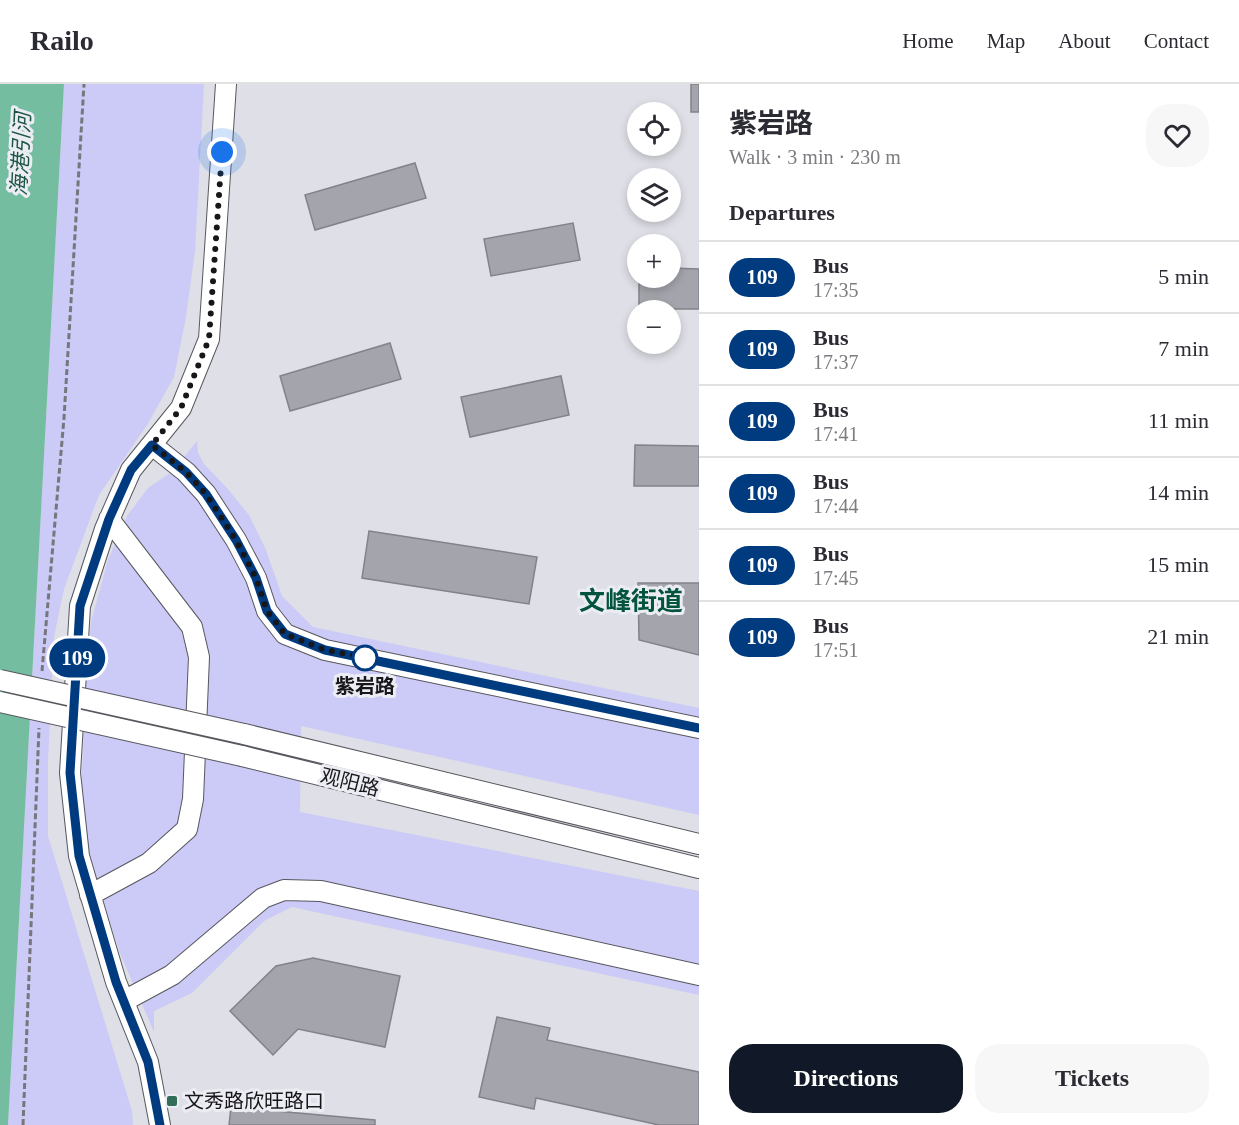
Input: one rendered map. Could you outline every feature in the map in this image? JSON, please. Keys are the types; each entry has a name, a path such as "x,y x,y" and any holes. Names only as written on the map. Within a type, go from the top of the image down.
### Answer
{"street":[{"path":"160,1125 148,1062 124,1001 79,856 70,773 80,606 109,519 131,470 181,408 209,339 226,84"},
{"path":"152,445 186,472 206,494 236,540 256,578 267,611 285,634 325,650 699,728"},
{"path":"90,895 149,863 187,829 193,799 199,657 192,627 109,519"},
{"name":"观阳路","path":"0,680 244,734 699,844"},
{"name":"观阳路","path":"0,702 242,756 699,868"},
{"path":"124,1001 172,975 263,898 284,890 321,891 699,975"}],"path":[{"path":"41,676 64,418 84,84"},
{"path":"22,1125 39,724"}],"shaded area":[{"path":"64,84 204,84 195,251 186,317 174,377 147,425 99,495 64,589 54,637 48,761 48,836 132,1111 133,1125 8,1125"},
{"path":"197,441 198,453 204,464 249,515 266,550 282,596 313,627 699,708 699,815 301,726 300,812 699,891 699,995 292,907 264,921 192,993 154,1011 154,1032 119,951 87,847 81,797 86,672 91,622 108,560 127,516 148,488 173,471"}],"water":[{"name":"海港引河","path":"0,84 64,84 8,1125 0,1125"}],"building":[{"path":"691,84 699,84 699,112 691,112"},
{"path":"415,163 426,198 315,230 305,195"},
{"path":"573,223 580,260 491,276 484,239"},
{"path":"681,268 699,269 699,309 681,309 681,300 639,300 639,288 681,288"},
{"path":"390,343 401,379 290,411 280,376"},
{"path":"561,376 569,415 470,437 461,397"},
{"path":"635,445 699,446 699,486 634,486"},
{"path":"369,531 537,557 529,604 362,578"},
{"path":"638,583 699,583 699,655 639,640"},
{"path":"313,958 400,976 385,1047 298,1029 273,1055 230,1011 276,966"},
{"path":"497,1017 550,1028 547,1040 699,1072 699,1125 659,1125 536,1098 534,1109 479,1097"},
{"path":"231,1107 375,1120 375,1125 229,1125"}],"bus line":[{"name":"109","path":"160,1125 148,1062 116,982 79,856 70,773 80,606 109,519 131,470 152,445 186,472 206,494 236,540 256,578 267,611 285,634 325,650 699,728"}],"place":[{"name":"紫岩路","path":"365,658"},
{"name":"文秀路欣旺路口","path":"172,1101"}],"district":[{"name":"文峰街道","path":"631,601"}],"route":[{"path":"222,152 209,339 181,408 152,445 186,472 206,494 236,540 256,578 267,611 285,634 325,650 368,658 365,658"}]}
